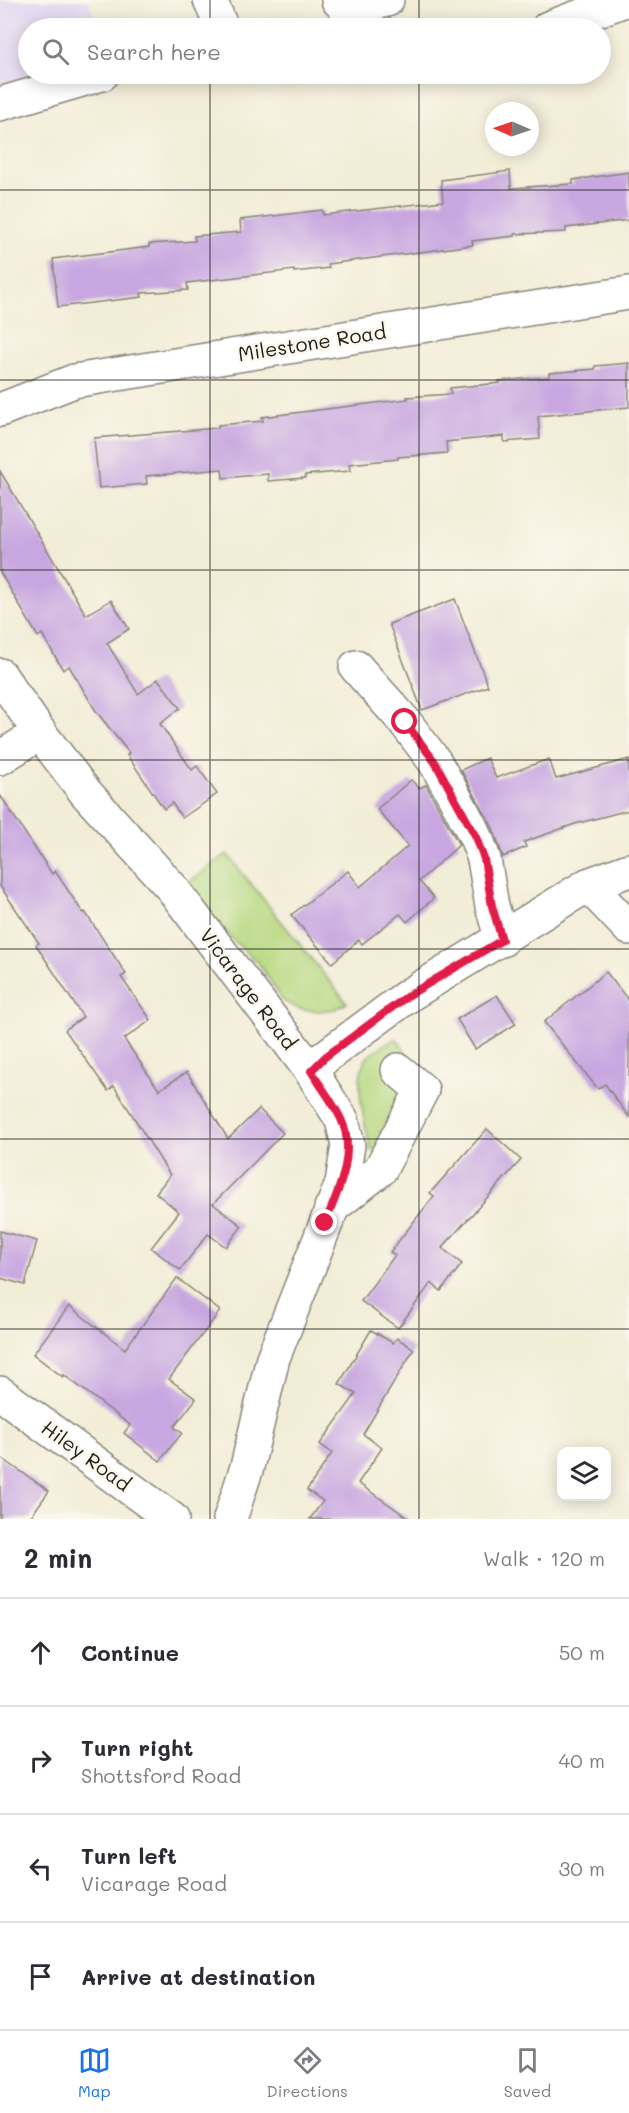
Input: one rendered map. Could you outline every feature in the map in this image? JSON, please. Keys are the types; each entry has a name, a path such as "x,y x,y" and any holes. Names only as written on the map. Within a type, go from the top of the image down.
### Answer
{"street":[{"path":"210,0 218,18"},
{"path":"338,0 342,4 362,6 387,0"},
{"path":"576,18 625,0"},
{"path":"0,104 68,84"},
{"name":"Milestone Road","path":"0,410 74,381 629,293"},
{"path":"356,666 405,722 435,762 457,801 476,837 484,859 492,906 502,940"},
{"name":"Vicarage Road","path":"0,675 40,733 86,793 172,888 311,1071 342,1120 348,1145 342,1183 273,1358 247,1467 230,1519"},
{"path":"0,758 40,733"},
{"path":"311,1071 325,1057 409,995 502,940 588,885 629,870"},
{"path":"588,885 629,928"},
{"path":"332,1208 380,1170 422,1090 398,1070"},
{"name":"Hiley Road","path":"0,1393 172,1519"}],"shaded area":[{"path":"0,0 88,0 95,18 18,18 18,84 68,84 0,104"}],"green space":[{"path":"227,854 347,1003 335,1009 320,1011 299,1009 283,1001 260,965 233,940 185,885"},
{"path":"396,1038 406,1052 389,1069 408,1090 383,1144 371,1151 361,1104 362,1068 372,1053"}],"building":[{"path":"510,171 511,188 573,184 573,180 629,172 629,220 566,228 566,232 515,234 515,236 472,241 473,245 328,264 329,268 187,283 188,290 141,293 142,297 58,307 53,259 149,247 149,244 195,241 194,236 241,232 240,220 322,210 323,215 443,201 441,180"},
{"path":"629,363 629,407 538,416 540,439 504,442 504,436 446,442 447,453 349,464 350,471 305,475 305,478 268,481 268,474 223,478 222,469 146,476 147,484 99,488 94,438 218,428 218,425 263,421 262,417 408,399 407,397 451,394 450,388 549,377 549,373"},
{"path":"0,471 86,615 111,600 129,629 107,643 138,694 158,679 180,708 160,724 192,770 197,766 217,794 182,818 172,803 164,809 127,755 129,753 96,711 69,666 63,670 42,634 38,637 0,572"},
{"path":"455,599 488,686 422,710 389,624"},
{"path":"487,758 496,778 549,759 556,779 629,759 629,810 575,824 524,842 526,847 503,857 493,828 461,770"},
{"path":"411,780 419,788 426,785 459,845 419,881 434,898 407,922 400,914 362,944 359,940 332,963 291,915 348,871 360,887 408,846 377,809"},
{"path":"0,795 52,874 55,871 83,913 85,912 126,974 121,977 151,1020 124,1039 159,1090 187,1072 228,1139 259,1109 283,1133 213,1204 242,1226 226,1247 208,1234 180,1270 151,1248 179,1212 156,1193 170,1175 114,1086 108,1091 65,1030 83,1017 36,945 39,943 0,886"},
{"path":"606,972 629,1001 629,1117 605,1084 598,1089 544,1022"},
{"path":"497,995 516,1024 475,1049 457,1019"},
{"path":"487,1129 521,1160 442,1248 462,1264 441,1291 431,1283 398,1328 361,1301 395,1255 390,1252 434,1196 430,1193"},
{"path":"0,1231 37,1241 25,1285 0,1278"},
{"path":"177,1278 220,1311 169,1379 196,1399 174,1427 182,1433 160,1461 124,1433 130,1425 33,1354 69,1306 125,1349"},
{"path":"371,1330 393,1343 397,1338 414,1349 363,1434 382,1448 358,1483 410,1519 310,1519 323,1501 307,1490 332,1453 320,1444 356,1394 339,1384"},
{"path":"0,1457 49,1491 29,1519 0,1519"}],"route":[{"path":"325,1223 342,1183 348,1145 342,1120 311,1071 325,1057 409,995 502,940 492,906 484,859 476,837 435,762 405,722"}]}
